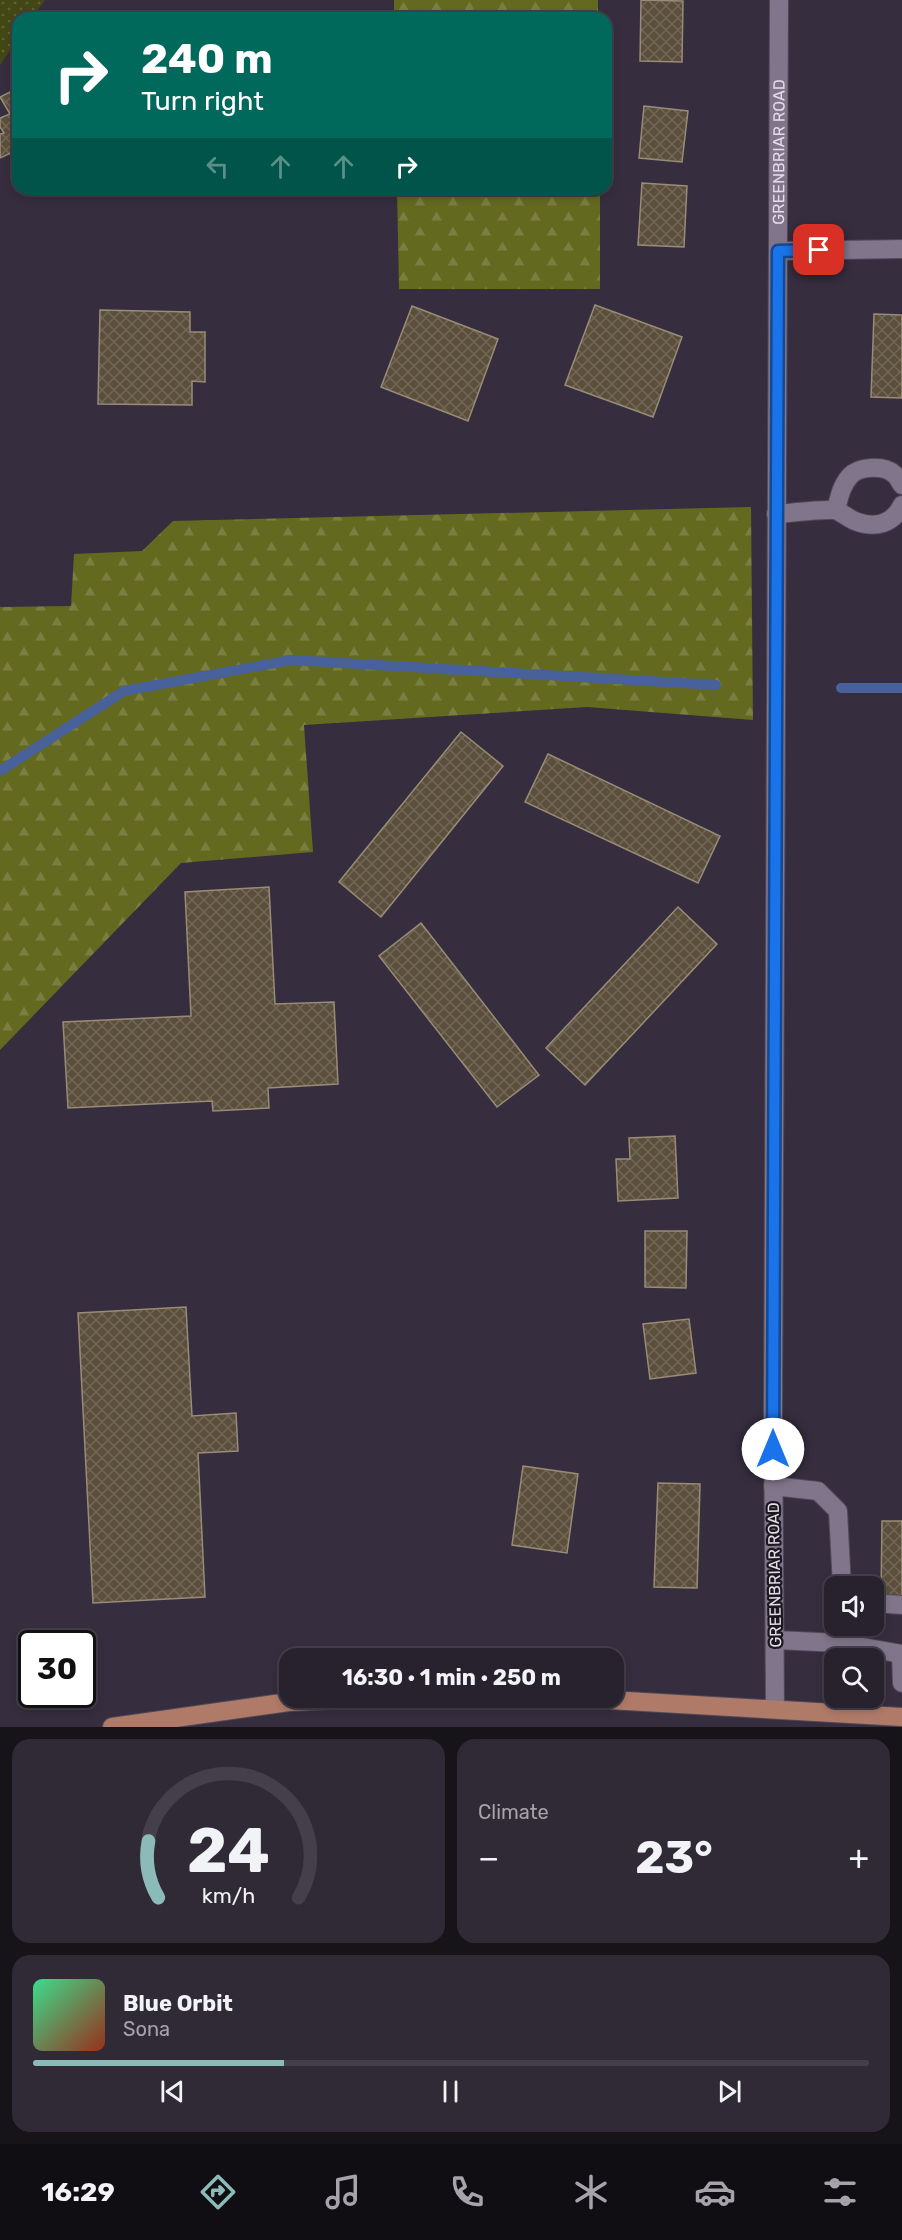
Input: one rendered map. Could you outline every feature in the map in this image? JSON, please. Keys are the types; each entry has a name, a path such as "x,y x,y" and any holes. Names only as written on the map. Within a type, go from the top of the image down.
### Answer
{"main road":[{"path":"624,1701 902,1717"},
{"path":"112,1727 279,1703"}],"street":[{"name":"GREENBRIAR ROAD","path":"775,1709 773,1486 779,0"},
{"path":"778,251 902,249"},
{"path":"836,510 840,492 851,474 864,468 878,468 893,472 902,485"},
{"path":"776,514 836,510 855,521 872,525 885,524 895,517 902,505"},
{"path":"773,1486 818,1491 838,1511 841,1576"},
{"path":"884,1604 902,1605"},
{"path":"775,1640 828,1636"},
{"path":"844,1636 901,1654"},
{"path":"902,1640 902,1683"}],"green space":[{"path":"0,0 45,0 36,12 12,12 12,48 0,65"},
{"path":"394,0 598,0 598,12 394,12"},
{"path":"397,195 600,195 600,289 399,289"},
{"path":"751,507 753,720 587,707 304,725 313,852 181,863 0,1050 0,607 71,606 74,554 142,551 173,521"}],"building":[{"path":"641,0 683,1 682,62 640,61"},
{"path":"12,91 12,152 0,158 0,134 4,133 0,127 0,118 10,114 0,97"},
{"path":"644,106 688,111 682,162 639,158"},
{"path":"642,183 687,186 684,247 638,245"},
{"path":"595,305 682,337 653,417 565,385"},
{"path":"412,306 498,339 468,421 381,387"},
{"path":"100,310 190,312 190,332 205,332 205,382 192,381 192,405 98,404"},
{"path":"874,314 902,315 902,398 871,397"},
{"path":"461,732 503,766 381,917 339,882"},
{"path":"548,754 720,836 698,883 525,802"},
{"path":"269,887 275,1004 334,1002 338,1084 268,1088 269,1108 213,1111 212,1101 68,1108 63,1022 191,1016 185,892"},
{"path":"678,907 717,944 585,1085 546,1048"},
{"path":"421,923 539,1075 497,1107 379,956"},
{"path":"675,1136 678,1198 618,1201 616,1159 630,1159 629,1138"},
{"path":"645,1231 687,1231 686,1288 645,1287"},
{"path":"186,1307 192,1416 236,1413 238,1451 198,1453 205,1597 93,1603 78,1313"},
{"path":"689,1319 696,1373 650,1379 643,1324"},
{"path":"523,1466 578,1474 567,1553 512,1545"},
{"path":"658,1483 700,1484 697,1588 654,1587"},
{"path":"882,1521 902,1521 902,1597 884,1597 884,1576 881,1576"}],"waterway":[{"path":"0,771 124,691 291,660 716,685"},
{"path":"841,688 902,688"}],"route":[{"path":"773,1449 778,251 819,250"}]}
